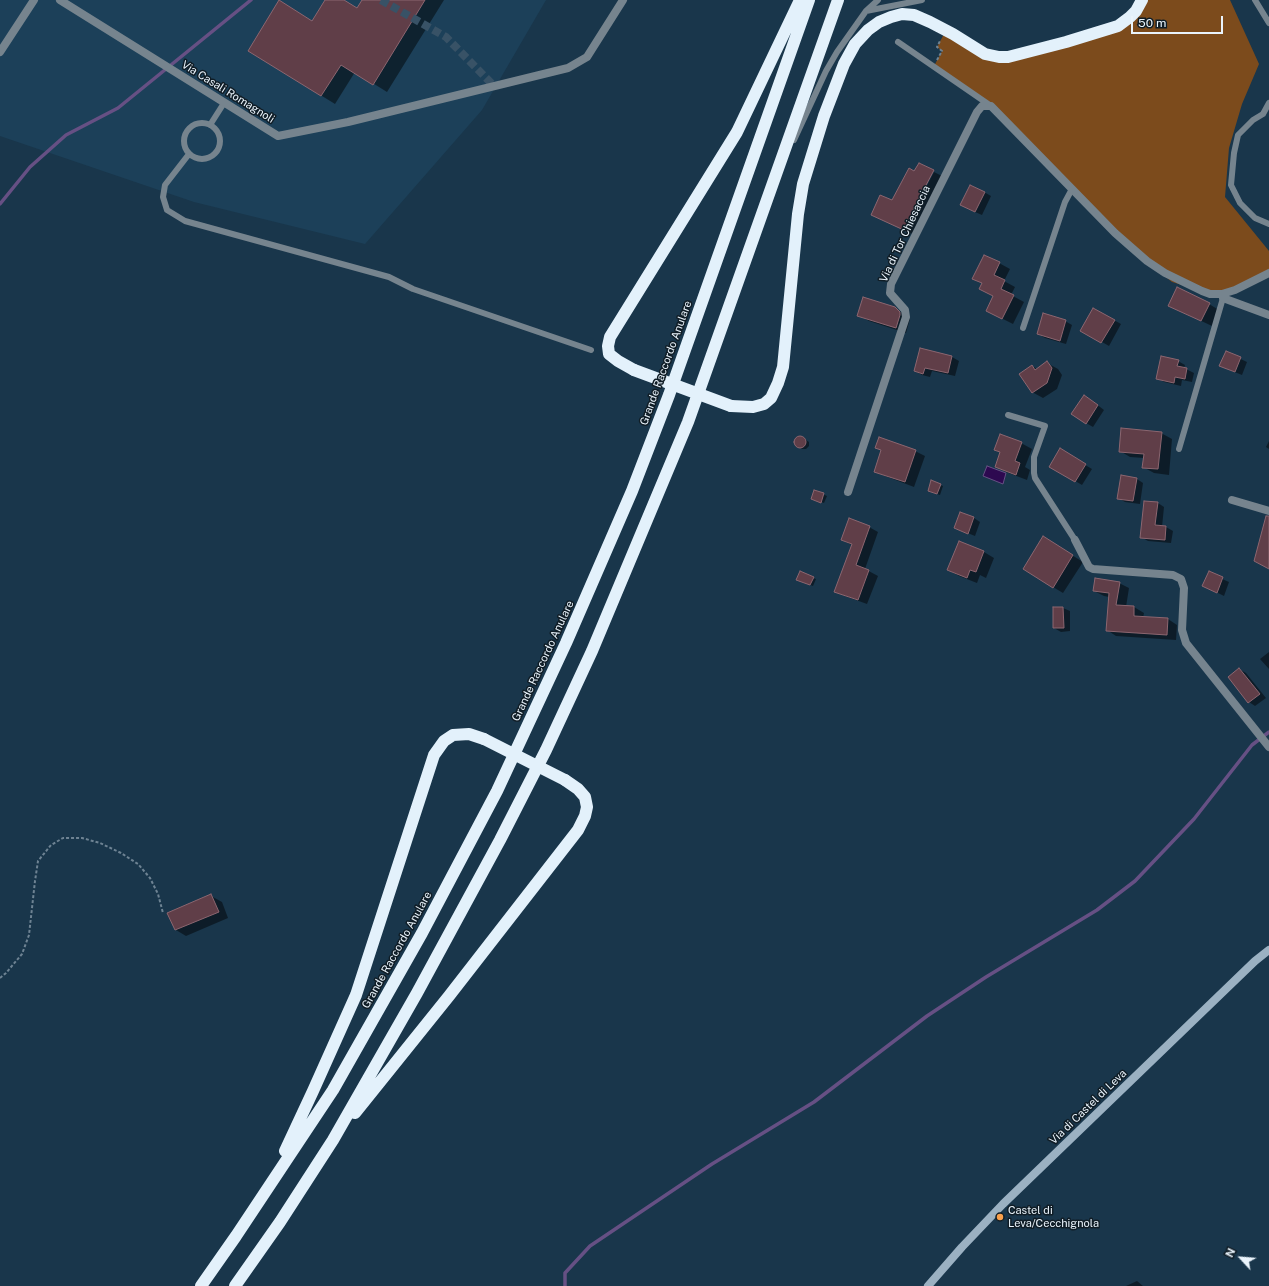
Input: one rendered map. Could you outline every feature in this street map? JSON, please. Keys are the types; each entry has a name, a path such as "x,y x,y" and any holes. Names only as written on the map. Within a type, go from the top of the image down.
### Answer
{"highway":[{"path":"800,0 738,132 610,338 608,346 609,354 634,370 731,406 750,408 764,404 774,393 778,383 783,367 798,214 803,184 824,116 840,74 855,44 868,30 879,22 892,17 902,14 914,15 946,30 985,54 1008,57 1066,42 1118,26 1136,11 1142,0"},
{"name":"Grande Raccordo Anulare","path":"201,1286 333,1090 422,933 497,791 566,643 632,491 669,396 809,0"},
{"path":"235,1286 280,1222 333,1140 417,993 500,840 546,750 592,651 688,422 838,0"},
{"path":"265,1192 313,1091 356,995 434,755 444,741 453,735 470,734 484,739 565,780 578,789 585,797 587,807 585,816 578,830 333,1140"}],"street":[{"path":"0,52 34,0"},
{"name":"Via Casali Romagnoli","path":"60,0 278,136 338,124 568,68 588,57 623,0"},
{"name":"Via di Tor Chiesaccia","path":"848,492 906,317 905,310 890,294 891,284 977,112 982,106 991,106"},
{"path":"991,106 1115,233 1146,261 1198,290 1223,296 1269,315"},
{"path":"1223,296 1269,272"},
{"path":"1232,500 1269,511"},
{"path":"1075,540 1090,567 1093,569 1172,575 1181,579 1184,586 1182,630 1186,643 1269,746"},
{"name":"Via di Castel di Leva","path":"928,1286 962,1247 1003,1204 1255,961 1269,950"}],"lane":[{"path":"772,185 810,108 826,70 845,39 866,11 878,0"},
{"path":"866,11 922,0"},
{"path":"1255,0 1269,23"},
{"path":"898,42 991,106"},
{"path":"210,125 224,103"},
{"path":"1269,103 1266,114 1253,120 1238,135 1234,153 1231,185 1240,203 1255,218 1269,224"},
{"path":"198,123 210,125 218,132 220,142 217,152 209,158 198,159 189,154 184,143 187,130 198,123"},
{"path":"189,154 165,185 164,197 167,210 185,221 389,277 413,289 591,350"},
{"path":"1023,328 1065,202 1072,189"},
{"path":"1178,449 1223,296"},
{"path":"1008,415 1045,426 1034,457 1035,478 1075,540"}],"path":[{"path":"934,66 942,51 937,47 946,30"},
{"path":"0,978 22,954 29,935 38,861 51,845 63,838 82,838 100,843 121,853 138,864 150,878 158,894 163,912"}],"shaded area":[{"path":"0,0 546,0 482,110 365,244 194,202 0,136"},
{"path":"1142,0 1230,0 1259,64 1242,104 1229,148 1225,197 1269,251 1269,273 1235,290 1202,291 1172,282 1134,251 991,106 934,66 942,51 937,47 944,34 992,56 1118,26"},
{"path":"987,466 1006,473 1003,484 983,476"}],"building":[{"path":"279,0 312,21 325,0 344,0 357,8 362,0 425,0 373,85 341,65 321,96 248,51"},
{"path":"919,163 934,170 913,210 917,212 908,232 871,215 880,195 892,200 909,168 914,171"},
{"path":"970,185 985,192 975,212 960,205"},
{"path":"984,255 1000,262 994,275 1005,280 1001,289 1014,295 1002,319 986,311 993,296 979,289 982,283 972,279"},
{"path":"1177,287 1210,303 1201,321 1168,306"},
{"path":"863,297 895,307 900,312 896,328 857,316"},
{"path":"1093,308 1115,320 1101,343 1080,331"},
{"path":"1043,313 1066,320 1060,341 1037,334"},
{"path":"920,348 952,356 948,373 925,368 923,374 914,371"},
{"path":"1226,351 1241,357 1235,372 1219,366"},
{"path":"1161,356 1179,360 1177,366 1187,368 1185,379 1175,377 1174,383 1156,379"},
{"path":"1047,361 1052,368 1047,383 1032,393 1019,374 1032,365 1035,370"},
{"path":"1084,395 1098,405 1086,424 1071,414"},
{"path":"1121,428 1162,432 1158,469 1142,468 1144,454 1119,452"},
{"path":"1000,434 1022,442 1015,461 1020,463 1016,475 995,467 1000,452 994,450"},
{"path":"798,436 802,436 806,442 802,448 798,448 794,444 794,440"},
{"path":"879,437 916,450 905,482 874,472 881,450 875,448"},
{"path":"1060,448 1086,464 1075,482 1049,467"},
{"path":"1121,475 1137,478 1133,501 1117,499"},
{"path":"931,480 941,484 937,494 928,491"},
{"path":"814,490 824,493 821,503 811,499"},
{"path":"1144,501 1158,502 1155,525 1166,526 1165,540 1140,538"},
{"path":"960,512 974,517 968,534 954,528"},
{"path":"1266,516 1269,516 1269,569 1254,561"},
{"path":"849,518 870,526 856,565 869,570 858,600 834,592 852,544 841,540"},
{"path":"1043,536 1073,555 1053,588 1023,569"},
{"path":"959,541 984,551 976,572 970,570 967,578 947,570"},
{"path":"800,571 814,577 810,585 796,580"},
{"path":"1209,571 1223,577 1217,593 1202,586"},
{"path":"1095,578 1120,582 1116,605 1134,606 1134,616 1168,618 1167,635 1106,631 1109,593 1093,591"},
{"path":"1053,607 1063,607 1064,628 1053,628"},
{"path":"1239,668 1260,694 1248,703 1228,677"},
{"path":"211,894 219,912 175,930 167,913"}],"waterway":[{"path":"0,204 30,167 66,135 118,108 251,0"},
{"path":"565,1286 565,1273 590,1246 712,1164 814,1102 927,1016 986,977 1097,910 1135,881 1194,819 1252,745 1269,732"}],"tunnel":[{"path":"381,0 446,37 494,86"}],"place":[{"name":"Castel di Leva/Cecchignola","path":"1000,1217"}]}
